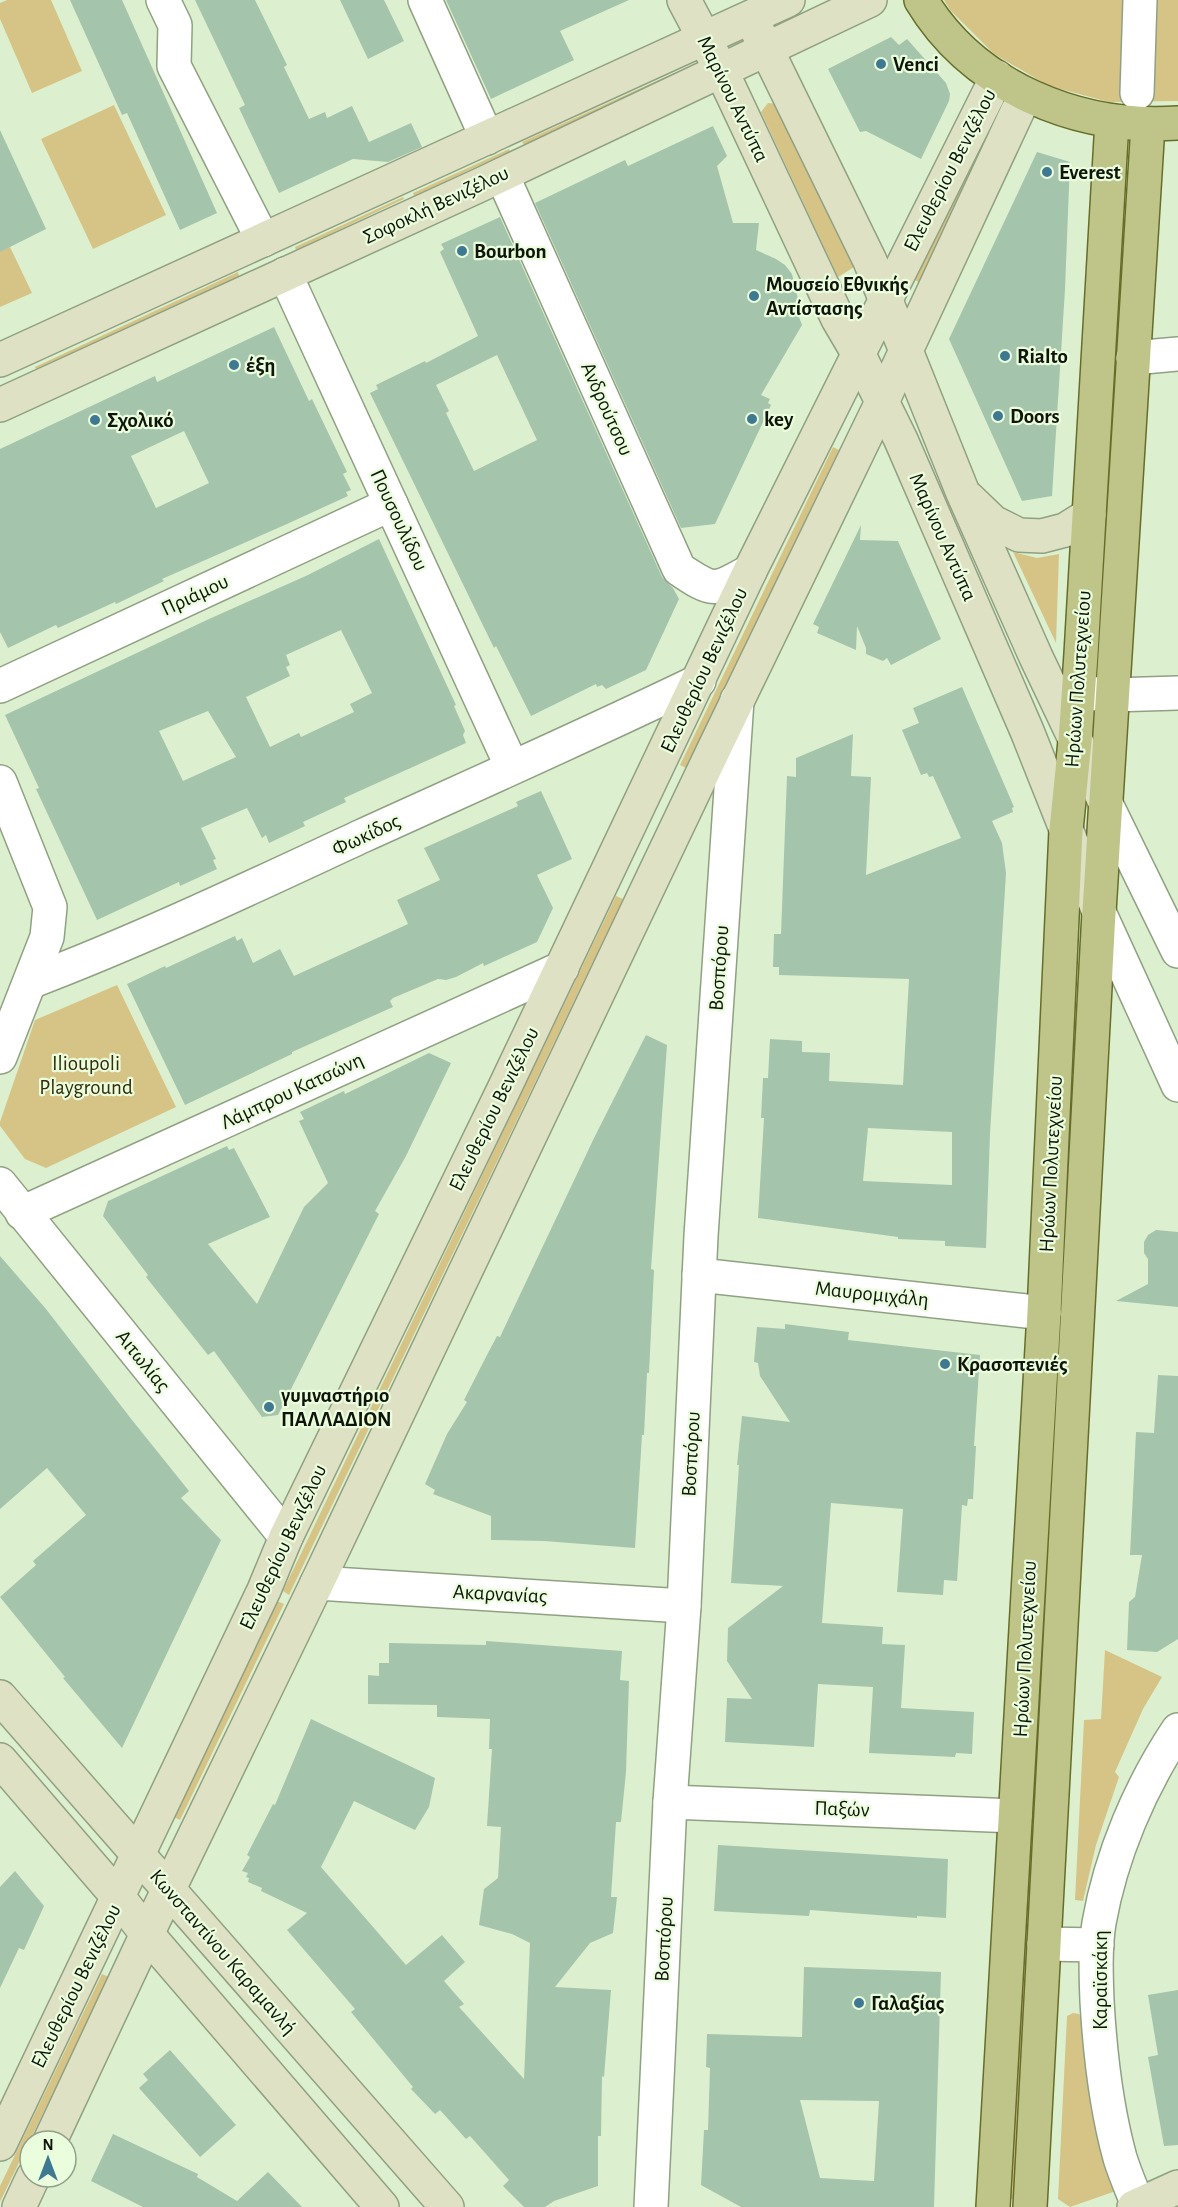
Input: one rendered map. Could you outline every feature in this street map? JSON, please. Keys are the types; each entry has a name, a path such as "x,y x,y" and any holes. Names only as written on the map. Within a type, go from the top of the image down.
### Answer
{"main road":[{"name":"Μαρίνου Αντύπα","path":"684,0 721,70 838,319 882,402 995,656 1099,912"},
{"name":"Σοφοκλή Βενιζέλου","path":"0,360 788,0"},
{"name":"Σοφοκλή Βενιζέλου","path":"0,405 502,175 870,0"},
{"path":"921,0 946,34 967,56 1024,95 1061,109 1112,121 1163,124"},
{"name":"Μαρίνου Αντύπα","path":"752,18 886,298 963,493 1036,657 1106,804"},
{"name":"Ελευθερίου Βενιζέλου","path":"0,2144 119,1898 137,1855 264,1590 286,1538 562,968 750,571 997,77"},
{"name":"Ελευθερίου Βενιζέλου","path":"56,2129 737,700 882,402 1024,95"},
{"name":"Ηρώων Πολυτεχνείου","path":"993,2207 1044,1313 1066,830 1079,692 1112,121"},
{"name":"Ηρώων Πολυτεχνείου","path":"1030,2207 1099,912 1133,358 1163,124"},
{"path":"963,493 993,522 1019,535 1042,536 1065,530 1089,515"},
{"name":"Κωνσταντίνου Καραμανλή","path":"0,1697 447,2207"},
{"name":"Κωνσταντίνου Καραμανλή","path":"0,1760 382,2207"},
{"path":"1136,2206 1178,2187"},
{"path":"19,2207 27,2189"}],"street":[{"path":"163,0 175,25 174,66 263,240"},
{"path":"425,0 487,138"},
{"path":"1137,93 1140,0"},
{"name":"Ανδρούτσου","path":"502,175 679,569 705,586 725,586 750,571"},
{"name":"Πουσουλίδου","path":"285,274 513,767"},
{"path":"1133,358 1178,354"},
{"name":"Πριάμου","path":"0,686 391,504"},
{"name":"Φωκίδος","path":"30,982 110,952 607,726 699,681"},
{"path":"1079,692 1112,695 1178,693"},
{"name":"Βοσπόρου","path":"651,2207 670,1802 684,1605 699,1275 737,700"},
{"path":"0,782 50,907 47,937 0,1057"},
{"name":"Μαρίνου Αντύπα","path":"1106,804 1178,951"},
{"name":"Μαρίνου Αντύπα","path":"1099,912 1178,1085"},
{"name":"Λάμπρου Κατσώνη","path":"22,1213 562,968"},
{"name":"Αιτωλίας","path":"0,1184 286,1538"},
{"name":"Μαυρομιχάλη","path":"699,1275 1044,1313"},
{"name":"Ακαρνανίας","path":"317,1583 684,1605"},
{"name":"Καραϊσκάκη","path":"1136,2206 1110,2117 1098,2018 1096,1945 1107,1891 1123,1841 1158,1761 1178,1730"},
{"name":"Παξών","path":"670,1802 1015,1816"},
{"path":"1044,1944 1096,1945"}],"green space":[{"path":"7,0 51,0 82,71 32,93 0,19 0,3"},
{"path":"944,0 1178,0 1178,101 1109,102 1049,86 994,54 950,10"},
{"path":"674,73 675,76 524,145 522,142"},
{"path":"768,103 780,104 856,266 838,277 761,112"},
{"path":"114,105 166,215 93,249 41,139"},
{"path":"982,136 989,139 920,283 913,279"},
{"path":"509,149 510,151 414,196 413,193"},
{"path":"403,197 404,199 296,250 295,247"},
{"path":"1121,221 1125,222 1112,445 1108,445"},
{"path":"10,247 32,293 0,307 0,251"},
{"path":"238,272 239,276 36,369 35,367"},
{"path":"833,447 839,450 686,768 680,765"},
{"path":"1013,552 1037,558 1059,554 1056,643"},
{"path":"616,896 623,899 289,1595 283,1591"},
{"path":"1080,940 1083,941 1060,1359 1057,1358"},
{"name":"Ilioupoli Playground","path":"117,985 176,1107 46,1168 25,1159 0,1126 0,1122 35,1020"},
{"path":"1056,1368 1059,1369 1013,2199 1010,2199"},
{"path":"277,1601 284,1604 180,1820 174,1817"},
{"path":"1105,1650 1162,1677 1143,1709 1115,1772 1119,1777 1096,1845 1083,1901 1075,1900 1084,1720 1101,1719"},
{"path":"102,1974 109,1977 35,2129 27,2129"},
{"path":"1073,2013 1079,2014 1082,2018 1091,2110 1115,2189 1113,2192 1070,2207 1058,2199 1067,2016"},
{"path":"18,2149 18,2165 0,2202 0,2186"}],"building":[{"path":"70,0 122,0 217,213 180,230 127,113 122,115"},
{"path":"195,0 255,0 287,65 284,67 309,119 325,112 327,118 352,106 369,142 411,123 422,147 388,162 353,159 279,193 239,108 245,105"},
{"path":"340,0 384,0 404,41 368,59"},
{"path":"446,0 629,0 560,31 574,60 491,99"},
{"path":"891,37 899,45 907,39 946,83 950,94 949,101 921,159 866,131 860,132 828,69"},
{"path":"713,126 727,156 717,166 733,223 759,223 756,250 785,265 792,274 798,299 796,309 802,325 761,395 770,399 768,403 771,405 715,524 681,528 535,203 625,160 628,166"},
{"path":"0,130 46,229 0,252"},
{"path":"1037,152 1070,162 1065,289 1052,496 1022,501 949,339"},
{"path":"500,217 662,577 673,588 679,599 646,670 606,689 602,685 597,687 596,684 531,716 496,646 494,648 370,393 378,389 376,385 425,361 426,363 478,336 440,252 444,249 441,244","holes":["497,355 537,440 474,471 446,413 449,411 436,385"]},
{"path":"274,327 309,401 312,399 347,472 343,474 351,490 346,492 348,496 162,579 164,581 116,604 115,602 58,628 56,625 8,648 0,632 0,449 155,376 157,382","holes":["184,431 209,483 156,508 131,456"]},
{"path":"861,525 860,540 898,541 941,639 891,665 887,658 883,661 866,654 866,648 857,626 856,650 817,633 819,627 813,624"},
{"path":"379,539 456,705 454,706 465,731 463,735 466,743 344,798 346,802 303,822 305,826 269,843 266,835 262,838 247,808 201,828 216,859 213,860 217,869 180,886 179,882 97,920 36,789 39,788 5,715 308,575","holes":["341,630 372,693 350,704 354,712 301,737 299,733 270,747 246,697 290,676 286,667 290,665 286,655","208,711 236,757 183,781 159,731"]},
{"path":"962,687 1014,807 1013,812 992,821 1002,843 1006,873 990,1134 986,1248 945,1246 945,1241 898,1239 898,1237 758,1218 764,1118 761,1118 763,1078 768,1078 770,1039 802,1041 802,1052 830,1053 829,1081 903,1085 909,979 779,975 779,967 773,967 774,934 781,934 787,776 796,777 796,758 853,734 851,776 871,777 866,875 961,838 933,776 929,777 927,773 921,775 902,730 919,723 913,708","holes":["868,1128 952,1132 952,1185 863,1181"]},
{"path":"541,791 572,859 537,875 553,908 537,942 484,966 483,963 456,977 446,980 438,979 393,998 390,1001 393,1007 292,1052 185,1105 127,984 235,936 237,941 242,938 253,963 280,949 294,976 408,924 397,900 440,880 424,848 518,806 516,802"},
{"path":"646,1035 667,1045 651,1269 654,1270 649,1373 647,1373 644,1435 642,1435 635,1548 544,1541 491,1540 491,1516 433,1494 435,1490 425,1484 447,1434 467,1402 464,1400 497,1336 500,1337 594,1138"},
{"path":"429,1053 451,1063 406,1156 375,1211 379,1214 278,1415 262,1417 214,1351 208,1355 146,1277 148,1275 103,1216 108,1201 227,1146 229,1150 234,1148 270,1217 208,1244 257,1304 304,1207 328,1183 299,1121 304,1119 300,1112 344,1091 345,1094"},
{"path":"1156,1230 1178,1232 1178,1307 1116,1301 1148,1284 1148,1259 1144,1253 1144,1242 1148,1235"},
{"path":"0,1256 46,1309 189,1491 181,1498 221,1540 122,1748 63,1678 65,1677 0,1597 36,1565 33,1561 86,1515 47,1468 0,1509"},
{"path":"785,1324 849,1332 848,1340 980,1355 973,1499 968,1499 967,1506 962,1505 957,1581 944,1580 943,1595 897,1592 903,1509 831,1503 822,1623 883,1627 882,1644 905,1645 901,1708 974,1712 972,1754 956,1753 955,1757 869,1753 873,1687 818,1684 814,1747 725,1742 727,1698 752,1699 727,1661 728,1628 783,1586 731,1583 742,1416 790,1422 760,1376 758,1363 754,1362 757,1327 785,1329"},
{"path":"1158,1375 1178,1376 1178,1639 1157,1652 1127,1650 1129,1602 1135,1597 1142,1555 1130,1555 1136,1432 1154,1433"},
{"path":"486,1641 622,1651 620,1680 629,1681 626,1772 621,1822 616,1822 611,1897 617,1897 613,1933 590,1943 555,1987 611,1990 604,2077 602,2076 601,2136 598,2136 598,2186 554,2201 545,2207 524,2207 503,2186 509,2180 470,2136 466,2139 440,2110 435,2114 411,2089 413,2087 351,2012 355,2009 287,1930 307,1913 261,1891 262,1888 248,1882 249,1878 246,1877 248,1873 242,1871 250,1857 247,1855 273,1804 275,1805 311,1719 435,1778 429,1807 415,1830 354,1801 321,1867 406,1965 442,1935 465,1962 444,1981 464,2004 459,2007 524,2079 530,1943 512,1934 479,1925 484,1889 498,1878 501,1827 487,1826 492,1749 489,1749 490,1719 437,1717 437,1705 368,1704 368,1675 379,1676 379,1663 389,1663 389,1643 486,1645"},
{"path":"718,1845 948,1859 946,1918 810,1910 809,1916 714,1911"},
{"path":"15,1871 44,1906 24,1950 19,1948 0,1988 0,1887"},
{"path":"804,1967 941,1972 934,2207 741,2207 701,2185 704,2130 708,2130 710,2068 706,2067 707,2034 802,2037","holes":["800,2100 879,2101 874,2181 820,2178"]},
{"path":"1178,1990 1178,2145 1164,2146 1148,2057 1158,2055 1148,1995"},
{"path":"170,2050 236,2125 200,2157 139,2088 148,2080 143,2074"},
{"path":"113,2134 198,2174 197,2177 237,2201 268,2172 302,2207 143,2207 91,2181"}],"place":[{"name":"Venci","path":"881,64"},
{"name":"Everest","path":"1047,172"},
{"name":"Bourbon","path":"462,251"},
{"name":"Μουσείο Εθνικής Αντίστασης","path":"754,296"},
{"name":"Rialto","path":"1005,356"},
{"name":"έξη","path":"234,365"},
{"name":"Doors","path":"998,416"},
{"name":"key","path":"752,419"},
{"name":"Σχολικό","path":"95,420"},
{"name":"Κρασοπενιές","path":"945,1364"},
{"name":"γυμναστήριο ΠΑΛΛΑΔΙΟΝ","path":"269,1407"},
{"name":"Γαλαξίας","path":"859,2003"}]}
